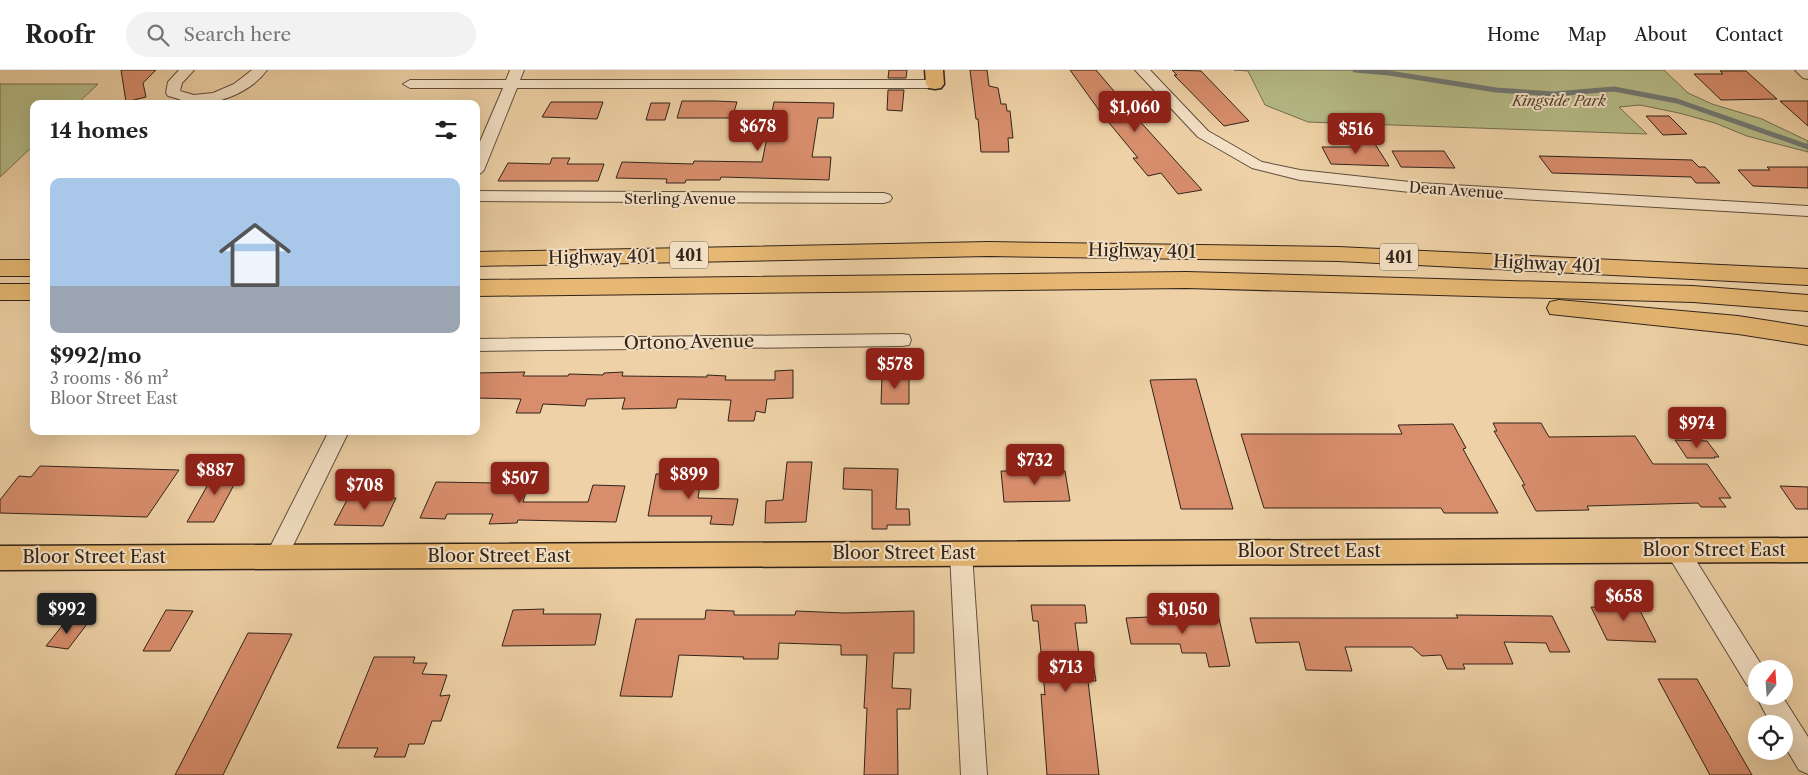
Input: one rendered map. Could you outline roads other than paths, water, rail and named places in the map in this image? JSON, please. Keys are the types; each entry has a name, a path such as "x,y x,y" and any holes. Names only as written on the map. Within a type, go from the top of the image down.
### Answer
{"highway":[{"name":"Highway 401","path":"480,259 989,249 1338,254 1808,277"},
{"path":"0,268 30,268"},
{"name":"Highway 401","path":"480,288 1186,280 1693,294 1808,303"},
{"path":"1186,280 1613,312 1738,325 1808,336"},
{"path":"0,292 30,292"}],"main road":[{"name":"Bloor Street East","path":"0,558 1808,550"}],"street":[{"path":"187,70 174,82 174,93 196,99 229,93 251,80 260,70"},
{"path":"480,160 510,84 518,70"},
{"name":"Dean Avenue","path":"1142,70 1203,134 1257,165 1300,175 1419,188 1808,211"},
{"path":"1802,70 1808,75"},
{"path":"410,84 934,77"},
{"name":"Sterling Avenue","path":"480,196 884,198"},
{"name":"Ortono Avenue","path":"480,345 902,340"},
{"path":"276,557 337,435"},
{"path":"1677,550 1748,665"},
{"path":"960,553 974,775"},
{"path":"1774,705 1808,761"}],"waterway":[{"path":"1355,70 1389,73 1496,90 1554,94 1614,89 1677,101 1808,147"}],"park label":[{"name":"Kingside Park","path":"1559,100"}]}
